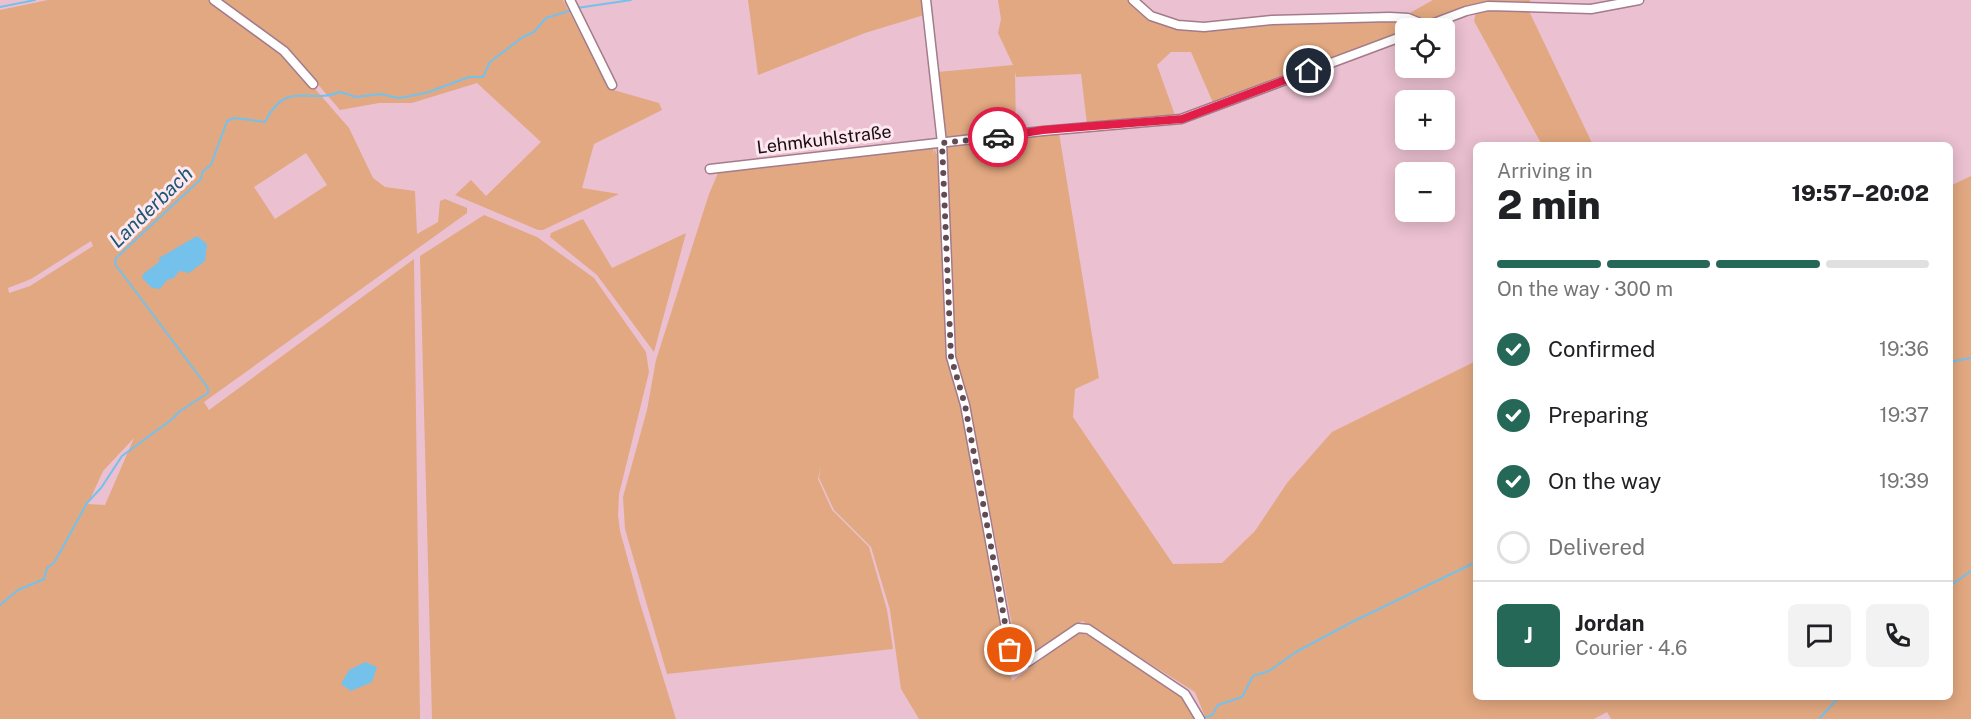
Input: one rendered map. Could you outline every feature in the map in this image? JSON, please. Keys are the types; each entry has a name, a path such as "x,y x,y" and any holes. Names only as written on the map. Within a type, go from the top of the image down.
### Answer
{"street":[{"path":"214,0 284,51 313,84"},
{"path":"926,0 942,143 951,357 965,405 1010,650 1018,659 1028,662 1078,628 1088,629 1185,694 1200,719"},
{"path":"1133,0 1151,16 1178,25 1204,27 1272,20 1390,16 1408,18"},
{"path":"1448,18 1488,6 1591,9 1640,0"},
{"path":"571,2 612,85"},
{"name":"Lehmkuhlstraße","path":"710,170 1043,130 1182,119 1395,39"}],"shaded area":[{"path":"48,0 210,0 283,52 349,128 373,178 385,187 415,191 417,234 438,222 440,201 445,199 467,208 467,213 204,402 209,410 414,259 420,719 0,719 0,10","holes":["306,153 327,185 275,219 254,187","91,241 93,246 30,286 9,293 8,288 31,279","134,438 105,505 88,504 103,471"]},
{"path":"219,0 563,0 610,89 659,103 662,110 594,144 582,188 619,194 543,230 538,230 455,195 471,180 486,196 541,142 477,83 412,103 379,103 340,110 315,81"},
{"path":"748,0 922,0 924,15 865,33 758,75"},
{"path":"998,0 1128,0 1146,16 1162,23 1395,20 1395,36 1214,105 1191,52 1171,52 1157,65 1176,118 1087,124 1081,74 1016,77 1015,71 1016,131 950,139 943,134 938,72 1013,65 998,33 1001,19"},
{"path":"1433,0 1530,0 1530,2 1481,3 1463,7 1436,18 1408,14"},
{"path":"1488,9 1528,9 1592,142 1540,142 1474,21 1476,12"},
{"path":"1059,133 1099,378 1075,389 1073,417 1173,564 1222,563 1255,531 1287,483 1332,432 1473,362 1473,700 1953,700 1953,185 1971,176 1971,719 1611,719 1607,712 1594,719 1206,719 1195,692 1082,621 1028,658 1017,650 969,404 955,356 949,278 946,146"},
{"path":"933,147 933,156 934,148 937,155 948,357 960,405 1012,681 1078,633 1088,635 1186,700 1194,719 919,719 901,689 890,610 871,547 834,510 819,478 821,465 818,479 832,510 869,547 887,610 893,649 667,674 625,529 623,497 647,410 656,360 709,194 718,173 800,161"},
{"path":"484,215 537,237 594,278 646,352 649,372 619,494 618,516 639,600 676,719 432,719 420,256"},
{"path":"583,219 612,268 686,233 654,352 597,275 550,237 551,233"}],"water":[{"path":"197,236 207,244 205,261 189,273 179,271 160,289 152,288 142,278 143,274 159,262 159,258"},
{"path":"365,662 377,667 372,682 351,691 341,684 349,670"}],"waterway":[{"path":"0,7 35,0"},
{"name":"Landerbach","path":"577,8 631,0"},
{"name":"Landerbach","path":"0,605 18,590 44,579 47,568 54,563 87,503 101,488 122,456 180,411 208,393 208,388 115,264 116,258 201,179 203,171 211,165 227,121 234,118 265,122 273,109 282,101 300,95 319,96 340,92 356,97 380,94 399,98 426,93 469,77 483,77 490,62 523,37 534,32 546,18 572,10"},
{"path":"1953,361 1971,358"},
{"path":"1203,718 1212,715 1218,705 1242,697 1253,676 1269,671 1296,652 1352,622 1473,563"},
{"path":"1953,584 1971,571"},
{"path":"1820,718 1836,700"}],"way so far":[{"path":"998,137 942,143 951,357 965,405 1010,650"}],"route":[{"path":"998,137 1043,130 1182,119 1309,71"}]}
